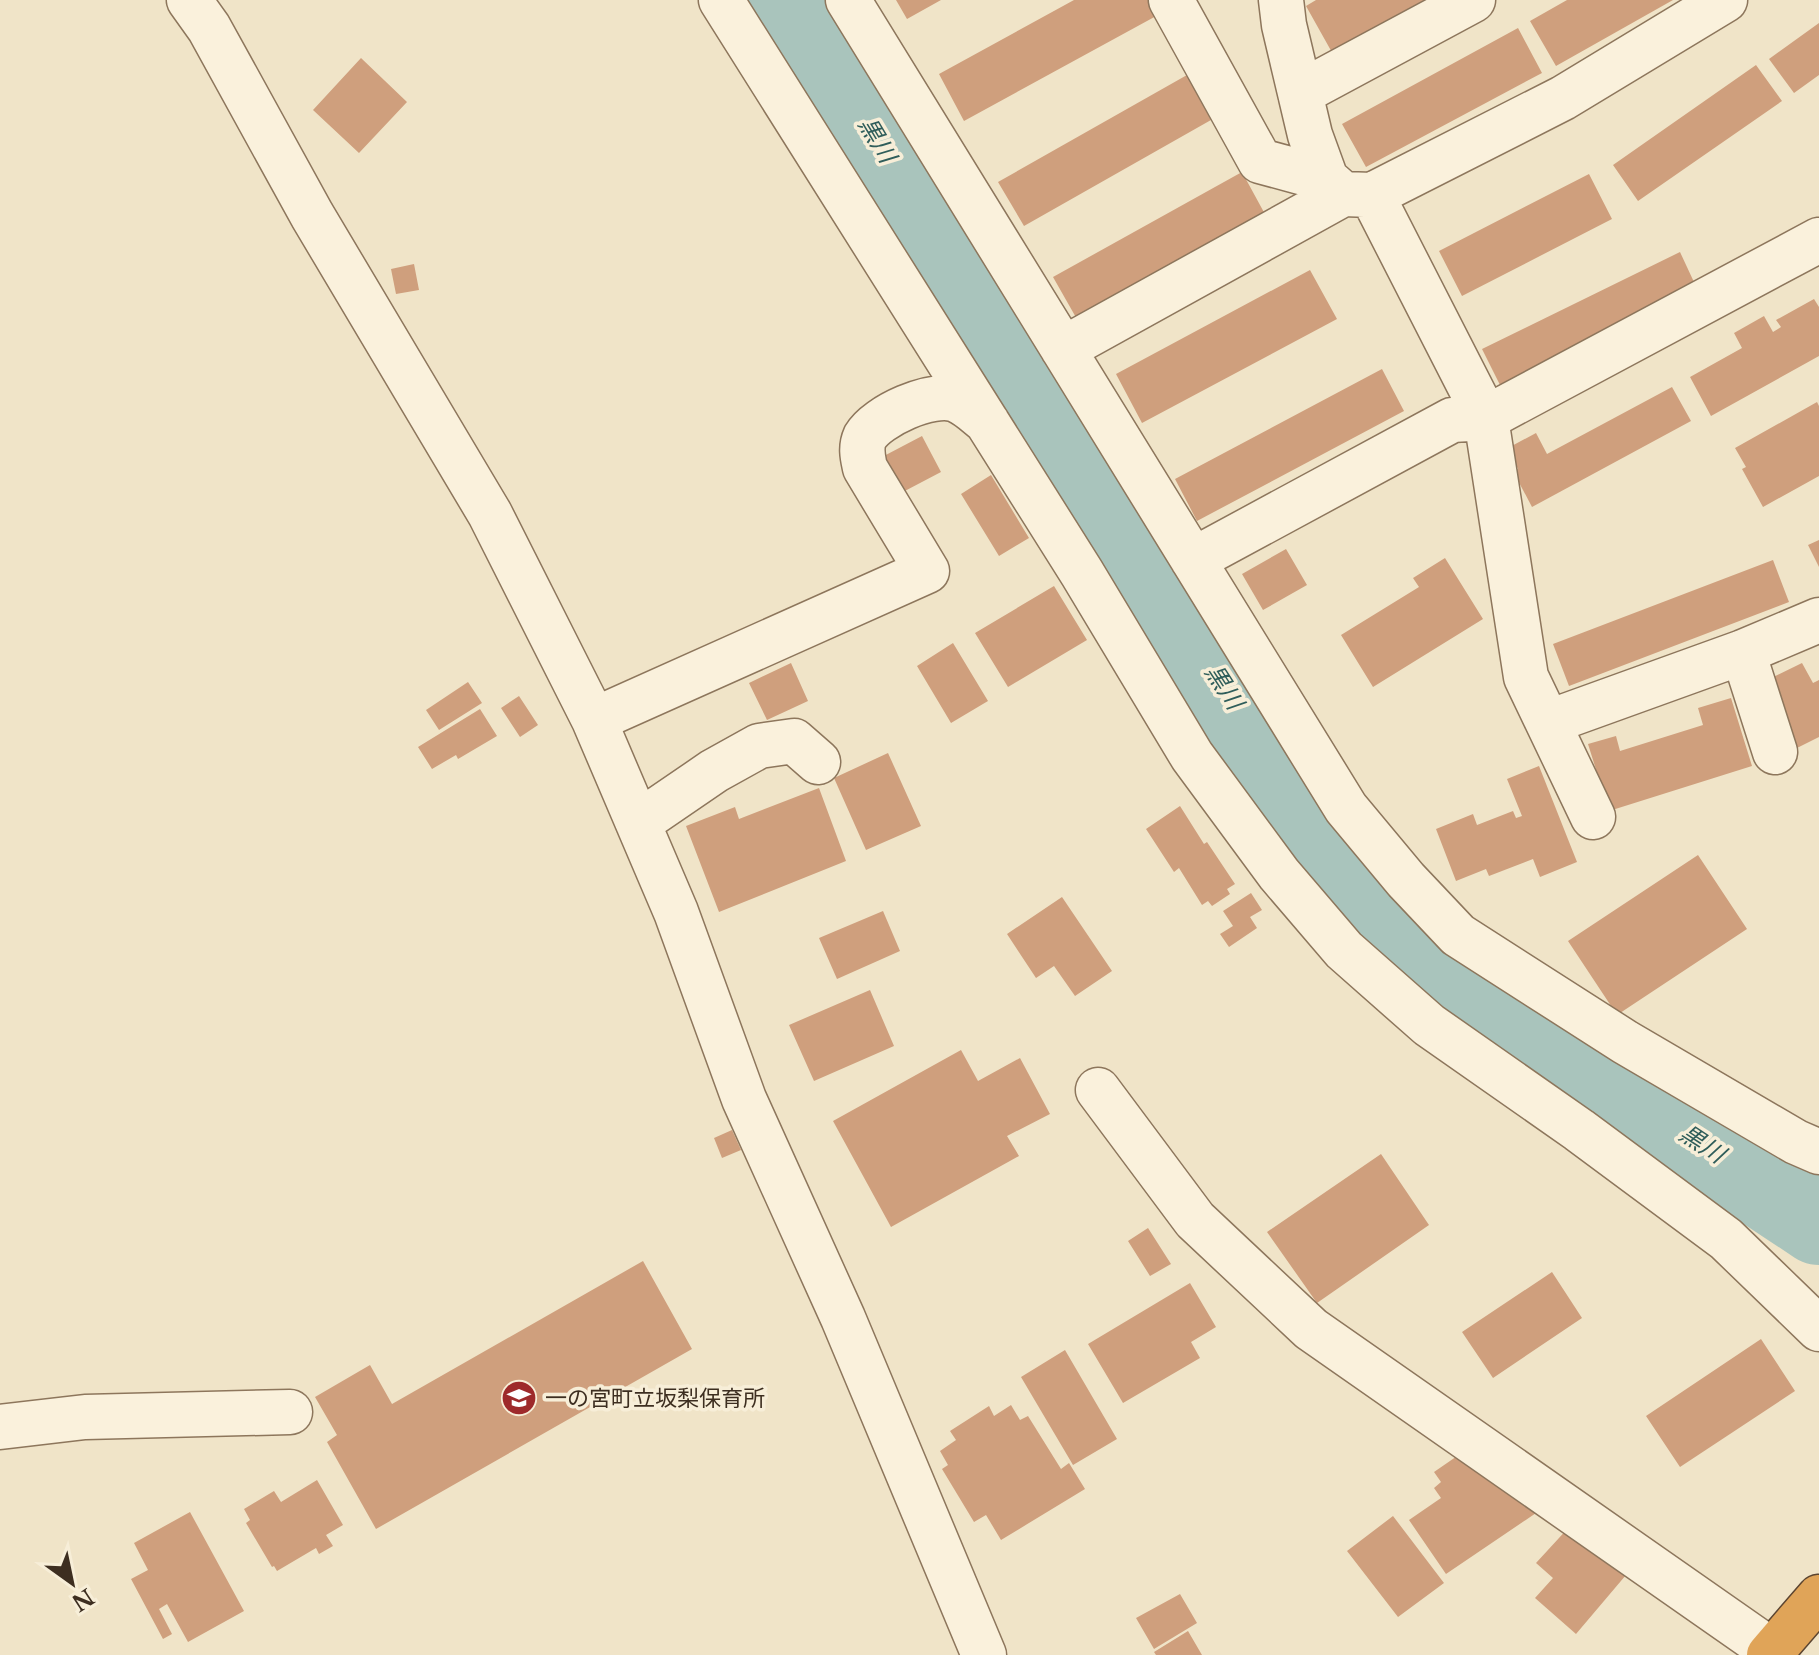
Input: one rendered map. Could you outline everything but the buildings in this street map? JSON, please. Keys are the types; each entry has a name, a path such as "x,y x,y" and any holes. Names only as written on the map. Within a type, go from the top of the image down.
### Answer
{"highway":[{"path":"1770,1653 1819,1597"}],"street":[{"path":"189,0 209,28 312,215 490,514 594,720 676,912 744,1099 843,1318 984,1655"},
{"path":"721,0 1082,573 1192,756 1279,874 1344,950 1429,1025 1579,1130 1726,1239 1819,1329"},
{"path":"848,0 1346,808 1406,880 1458,935 1625,1042 1796,1142 1819,1152"},
{"path":"1171,0 1260,161 1347,189"},
{"path":"1281,0 1310,135 1347,189 1486,418 1526,677 1593,817"},
{"path":"1300,93 1473,0"},
{"path":"1063,349 1347,189 1563,98 1725,0"},
{"path":"1193,560 1452,420 1486,418 1819,240"},
{"path":"594,720 927,571 865,468 861,450 866,436 910,404 936,398 956,400 987,422"},
{"path":"1549,722 1743,652 1819,620"},
{"path":"1743,652 1775,752"},
{"path":"638,823 714,771 759,746 794,741 818,762"},
{"path":"1098,1090 1195,1220 1311,1329 1770,1653"},
{"path":"0,1427 85,1417 290,1412"}],"waterway":[{"name":"黒川","path":"792,0 1031,395 1319,832 1431,964 1819,1221"}],"place":[{"name":"一の宮町立坂梨保育所","path":"519,1398"}]}
